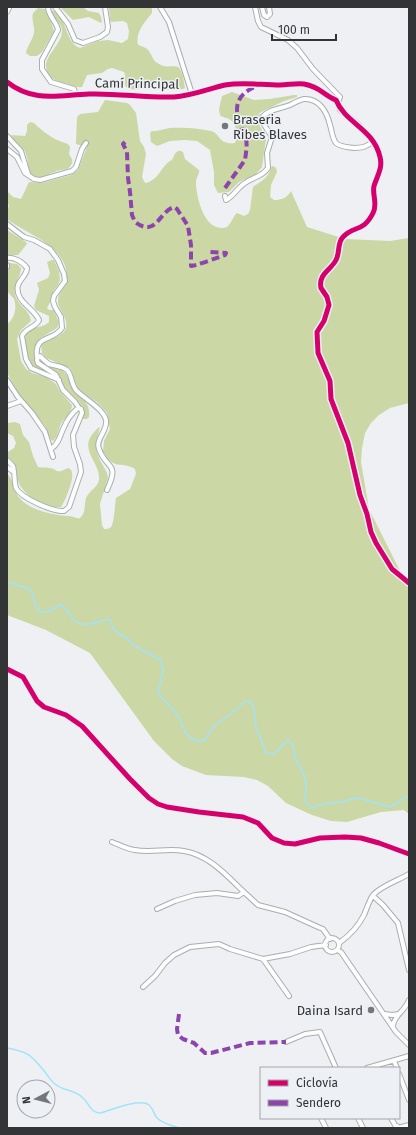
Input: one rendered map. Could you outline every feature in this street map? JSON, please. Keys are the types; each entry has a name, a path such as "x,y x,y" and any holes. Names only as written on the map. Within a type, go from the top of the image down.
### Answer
{"street":[{"path":"7,12 8,7"},
{"path":"48,7 49,13 57,25 58,30 42,60 42,69 51,82 74,90 76,95"},
{"path":"55,7 68,24 75,40 82,43 100,37 107,32 108,27 105,7"},
{"path":"160,7 169,22 192,94"},
{"path":"255,7 261,27 288,40 297,48 313,69 340,97 339,100 336,100 340,110 358,124 373,141 378,151 381,165 374,188 376,205 374,212 365,225 343,237 340,242 336,261 320,279 321,288 327,297 329,304 324,321 317,332 318,353 330,381 331,399 348,443 360,495 373,537 392,569 409,583"},
{"path":"262,7 264,15 267,17 270,14 269,7"},
{"name":"Camí Principal","path":"7,82 20,91 31,95 47,96 93,94 174,97 226,85 244,83 280,85 302,84 319,88 331,98 336,100"},
{"path":"225,196 226,200 231,197 245,182 260,176 268,168 267,153 272,137 263,123 262,117 266,112 290,105 302,99 308,99 316,102 326,113 330,123 332,136 336,143 340,146 365,148 373,141"},
{"path":"7,136 21,151 28,176"},
{"path":"7,149 17,157 24,172 28,176 40,180 71,172 77,164 82,149 86,143"},
{"path":"7,224 24,237 34,240 52,251 65,276 64,282 55,295 53,301 61,317 62,326 58,332 39,343 37,348 37,357 38,363 56,375 64,390 79,408 82,409 82,413 74,430 73,439 81,472 66,510 60,511 47,507 20,493 16,485 12,464 7,460"},
{"path":"7,258 17,260 27,268 27,272 18,285 19,294 23,303 35,313 39,320 37,324 25,330 22,336 28,365 34,371 59,380"},
{"path":"37,357 40,356 49,364 68,371 75,389 104,416 106,421 105,428 98,444 100,451 113,472 107,490"},
{"path":"7,380 21,401 31,411 44,432 53,457"},
{"path":"7,406 21,401"},
{"path":"51,449 58,443 66,423 75,410 79,408"},
{"path":"7,467 14,472"},
{"path":"7,670 23,677 37,701 44,708 66,715 82,726 130,779 149,798 158,804 167,807 199,812 243,817 258,823 272,838 284,844 295,844 320,838 361,838 409,854"},
{"path":"112,842 136,850 183,850 196,854 215,866 258,905 285,912 323,929 330,939"},
{"path":"337,950 339,943 348,937 361,921 373,896 382,888 407,875 409,871"},
{"path":"157,909 194,895 217,893 238,896 244,892"},
{"path":"373,896 383,904 398,923 409,970"},
{"path":"337,950 331,952 327,949 326,941 336,939 339,943"},
{"path":"143,987 155,976 164,963 174,955 190,947 219,944 230,950 263,959 326,946"},
{"path":"337,950 341,952 396,1032 409,1045"},
{"path":"263,959 289,996"},
{"path":"393,1026 394,1020 406,1008 409,1000"},
{"path":"384,1014 392,1016 399,1014"},
{"path":"286,1042 305,1034 320,1032 336,1067"},
{"path":"372,1067 409,1056"},
{"path":"394,1061 397,1067"},
{"path":"400,1077 409,1100"},
{"path":"322,1119 326,1128"},
{"path":"358,1119 363,1128"},
{"path":"391,1119 399,1128 409,1125"}],"green space":[{"path":"60,7 83,7 88,11 99,13 102,21 101,23 89,17 73,20"},
{"path":"109,7 152,7 152,13 139,32 137,40 138,45 147,49 156,62 162,65 178,67 183,77 185,88 165,90 158,87 154,81 137,89 130,89 125,85 124,72 112,68 102,73 87,75 82,87 58,81 50,76 46,66 47,61 61,37 62,32 61,26 51,10 60,18 71,40 80,48 98,41 108,40 122,43 128,39 129,31 127,23 123,21 111,22"},
{"path":"38,8 45,9 54,31 42,52 37,56 30,56 26,53 34,32 32,18 33,13"},
{"path":"232,92 254,100 294,95 297,95 297,97 284,101 259,113 258,122 266,139 262,167 256,174 239,182 229,192 218,193 214,185 214,172 210,150 197,141 185,140 170,141 157,146 151,142 150,133 152,131 170,128 196,128 214,132 223,141 235,143 237,133 234,123 228,118 222,117 219,109 222,96"},
{"path":"105,100 127,103 136,113 140,141 146,154 142,177 145,183 150,182 157,176 165,165 172,160 177,151 183,152 185,159 199,170 196,189 203,213 213,225 219,228 227,227 237,213 244,216 248,214 250,210 253,187 267,177 271,167 273,166 276,168 277,172 271,185 270,197 274,200 282,199 291,191 307,227 345,239 390,241 409,238 409,403 390,408 379,415 371,423 365,433 361,462 369,509 409,589 409,814 404,810 381,812 347,822 331,821 312,815 286,803 268,786 257,780 244,777 206,775 182,766 172,759 154,741 90,653 46,630 7,615 7,474 11,478 18,496 28,505 48,513 80,518 84,511 86,498 97,485 99,480 99,474 88,447 91,436 100,427 96,450 108,478 100,504 102,525 104,529 107,529 112,525 116,498 130,489 136,474 135,469 114,464 103,451 104,441 110,429 107,413 98,403 78,389 70,368 46,358 42,353 41,344 61,334 66,328 64,316 58,302 59,295 67,282 66,268 61,258 45,243 7,219 7,208 9,207 7,191 13,197 21,199 29,182 42,183 71,175 78,170 87,147 76,144 77,117 80,114 98,112"},
{"path":"30,122 34,123 50,136 69,146 69,154 72,162 68,168 41,177 31,175 26,153 11,135 25,136 27,125"},
{"path":"7,230 27,244 18,255 7,255"},
{"path":"54,260 59,271 60,280 54,290 47,308 49,310 54,310 59,323 57,328 39,339 35,347 35,359 37,364 44,371 34,366 28,359 25,338 32,329 49,322 49,316 36,310 34,306 39,290 37,283 48,278 50,273 47,262"},
{"path":"10,263 17,264 21,268 15,287 15,295 30,317 31,321 21,330 17,339 21,361 26,369 32,373 46,377 56,384 59,390 72,405 70,412 62,422 53,441 51,440 45,426 24,402 7,373 7,324 14,316 15,309 14,299 7,291 7,275"},
{"path":"41,361 62,370 66,374 75,392 88,407 89,417 87,419 83,419 84,410 79,402 67,392 58,374"},
{"path":"15,422 20,424 23,435 29,442 38,467 59,471 68,468 71,470 72,476 70,485 67,496 61,507 49,506 37,501 26,493 19,483 16,467 12,460 7,456 8,452 14,448 16,443 13,436 7,433 7,423"}],"waterway":[{"path":"7,582 30,589 36,607 40,612 48,612 61,605 76,622 81,624 90,624 109,619 113,628 119,634 127,638 135,646 161,660 163,671 158,693 179,717 185,732 192,739 199,741 205,740 213,727 246,701 251,702 254,709 256,727 266,753 270,754 276,752 288,740 292,743 297,762 304,774 306,782 305,801 311,807 358,798 390,807 404,798 409,797"},
{"path":"7,1048 29,1055 54,1083 80,1095 90,1108 97,1113 125,1105 145,1103 150,1106 159,1120 180,1128"}],"marked path":[{"path":"225,188 245,160 246,141 237,114 238,103 247,91 257,86"},
{"path":"125,142 123,144 127,152 132,215 135,222 142,226 153,226 164,214 174,207 177,209 188,226 191,245 191,266 225,255 226,253 210,252"},
{"path":"179,1014 177,1029 178,1035 183,1039 194,1043 205,1053 211,1053 250,1043 286,1042"}],"cycle path":[{"path":"7,82 17,89 27,93 46,96 100,94 163,97 187,95 232,84 304,84 310,85 336,100 346,115 372,140 377,147 381,161 374,186 374,210 366,224 347,233 341,239 336,260 321,279 321,288 327,297 329,305 324,321 317,332 318,353 330,381 331,399 348,443 360,495 367,514 371,532 392,569 409,583"},
{"path":"7,669 23,677 37,701 44,707 66,715 82,726 130,779 149,798 158,804 167,807 199,812 243,817 258,823 272,838 284,843 295,844 320,838 361,838 409,854"}],"place":[{"name":"Braseria Ribes Blaves","path":"225,126"},
{"name":"Daina Isard","path":"371,1010"}]}
